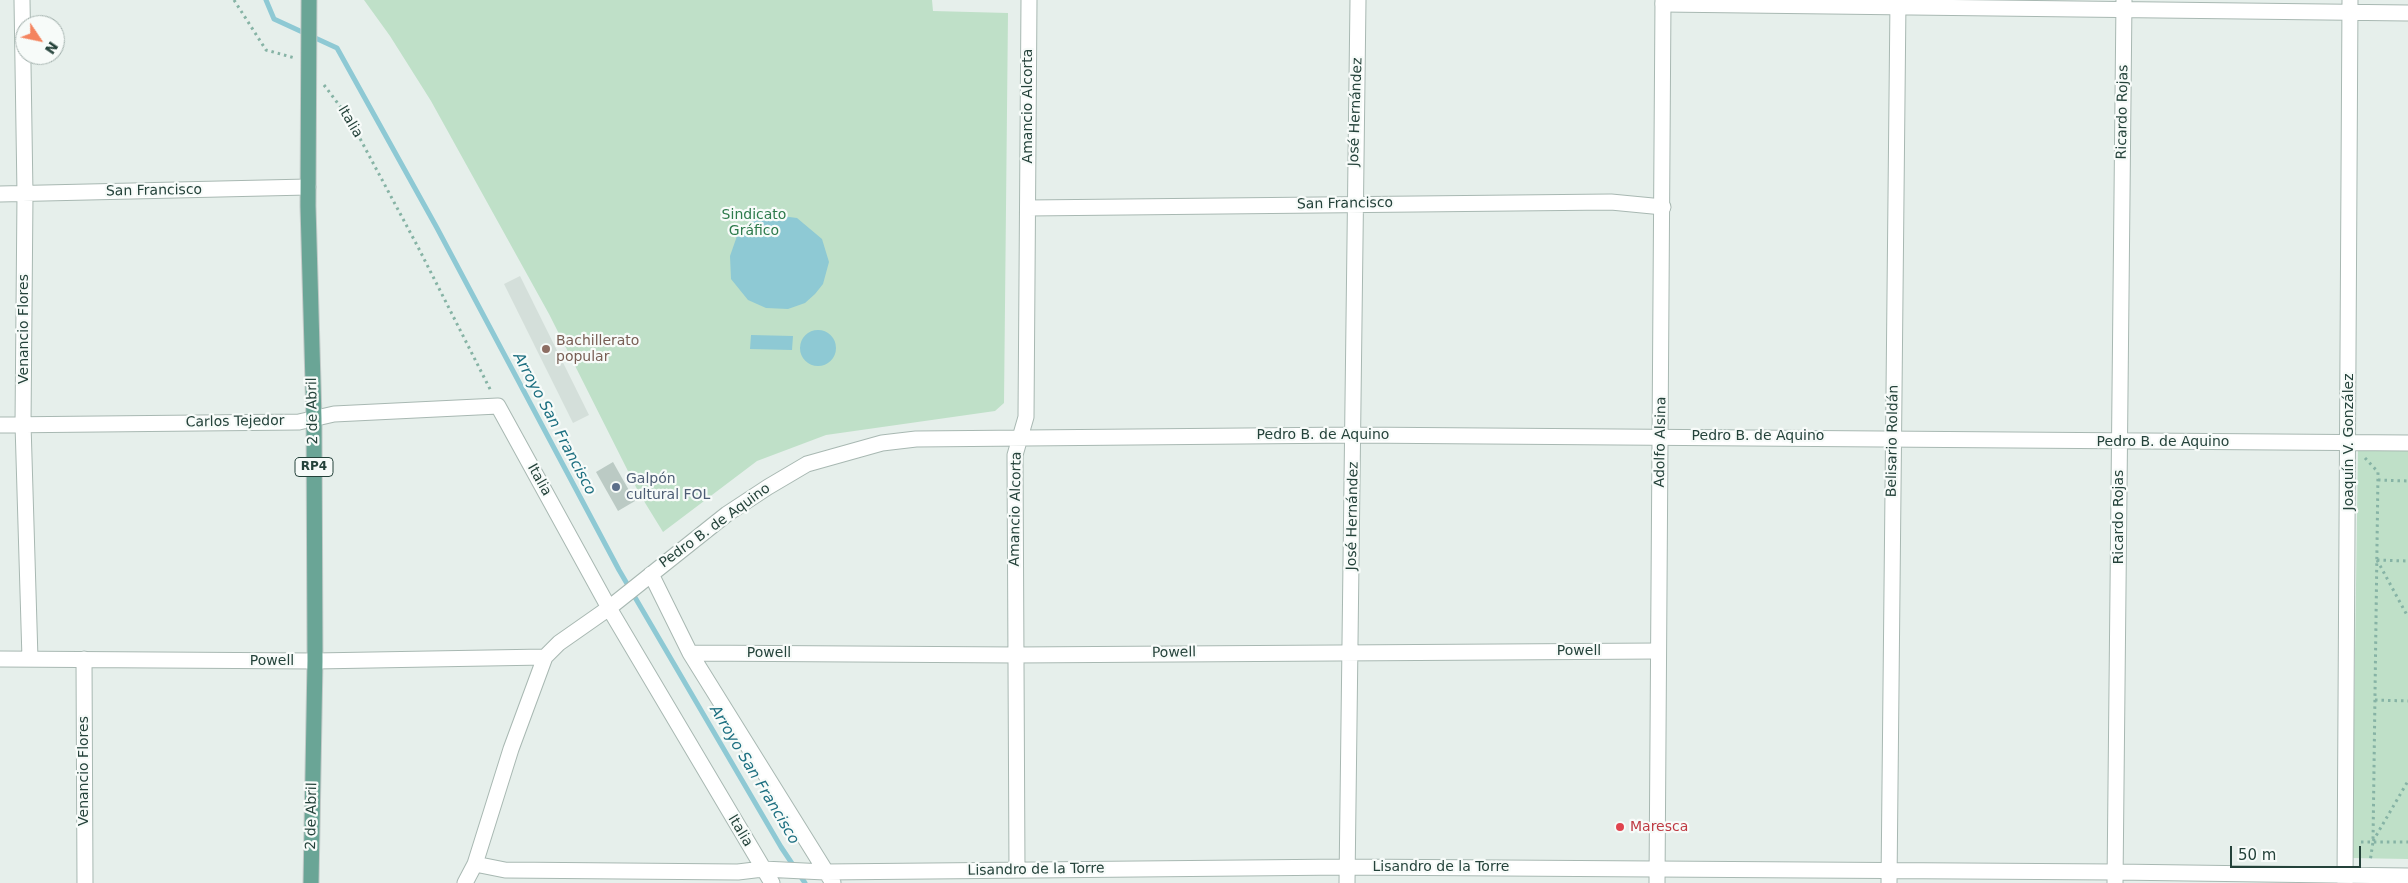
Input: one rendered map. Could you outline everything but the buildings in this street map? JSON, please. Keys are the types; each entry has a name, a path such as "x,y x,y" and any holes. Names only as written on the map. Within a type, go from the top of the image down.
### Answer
{"main road":[{"name":"2 de Abril","path":"309,0 308,187 314,419 314,661 310,883"}],"street":[{"name":"Venancio Flores","path":"22,0 25,194 23,424 30,659"},
{"name":"Amancio Alcorta","path":"1017,870 1014,455 1026,417 1029,0"},
{"name":"José Hernández","path":"1347,883 1358,0"},
{"path":"1663,2 2350,6 2408,13"},
{"name":"Adolfo Alsina","path":"1657,876 1658,651 1662,436 1663,2"},
{"name":"Belisario Roldán","path":"1889,877 1898,3"},
{"name":"Ricardo Rojas","path":"2115,877 2124,4"},
{"name":"Joaquín V. González","path":"2345,879 2350,6"},
{"name":"San Francisco","path":"0,194 308,187"},
{"name":"San Francisco","path":"1028,208 1611,202 1663,207"},
{"name":"Carlos Tejedor","path":"0,425 300,422 334,414 498,406"},
{"name":"Italia","path":"498,406 771,874"},
{"name":"Pedro B. de Aquino","path":"465,883 475,864 520,724 544,657 559,643 613,605 727,514 768,486 808,464 882,443 916,439 1354,435 1893,437 2119,442 2408,443"},
{"path":"645,578 829,877"},
{"name":"Powell","path":"690,653 1016,655 1351,651 1658,651"},
{"name":"Powell","path":"0,659 314,661 544,657"},
{"name":"Venancio Flores","path":"84,660 85,883"},
{"name":"Lisandro de la Torre","path":"475,864 505,870 738,872 771,874 809,870 829,877 1017,870 1347,867 1657,876 2345,879 2369,875 2408,876"}],"path":[{"path":"234,0 266,50 289,57 308,55"},
{"name":"Italia","path":"309,83 321,84 327,87 349,118 418,247 498,406"},
{"path":"2349,442 2378,472 2372,842 2369,875"},
{"path":"2378,480 2408,481"},
{"path":"2377,560 2408,561"},
{"path":"2377,560 2408,617"},
{"path":"2374,700 2408,701"},
{"path":"2372,842 2408,781"},
{"path":"2346,841 2408,842"}],"shaded area":[{"name":"Bachillerato popular","path":"520,276 589,415 573,423 504,284"}],"green space":[{"name":"Sindicato Gráfico","path":"364,0 932,0 933,11 1008,13 1004,403 995,411 826,435 757,461 663,532 639,493 549,314 431,101 390,36"},
{"path":"2358,449 2408,450 2408,859 2352,858"}],"water":[{"path":"774,215 797,218 822,239 829,262 823,284 815,294 805,303 788,309 766,308 748,300 731,279 730,256 737,236 753,219"},
{"path":"818,330 831,335 836,348 831,361 818,366 805,361 800,348 805,335"},
{"path":"751,335 793,336 792,350 750,349"}],"waterway":[{"name":"Arroyo San Francisco","path":"266,0 274,19 337,48 437,228 619,570 781,847 805,883"}],"place":[{"name":"Bachillerato popular","path":"546,349"},
{"name":"Galpón cultural FOL","path":"616,487"},
{"name":"Maresca","path":"1620,827"}]}
